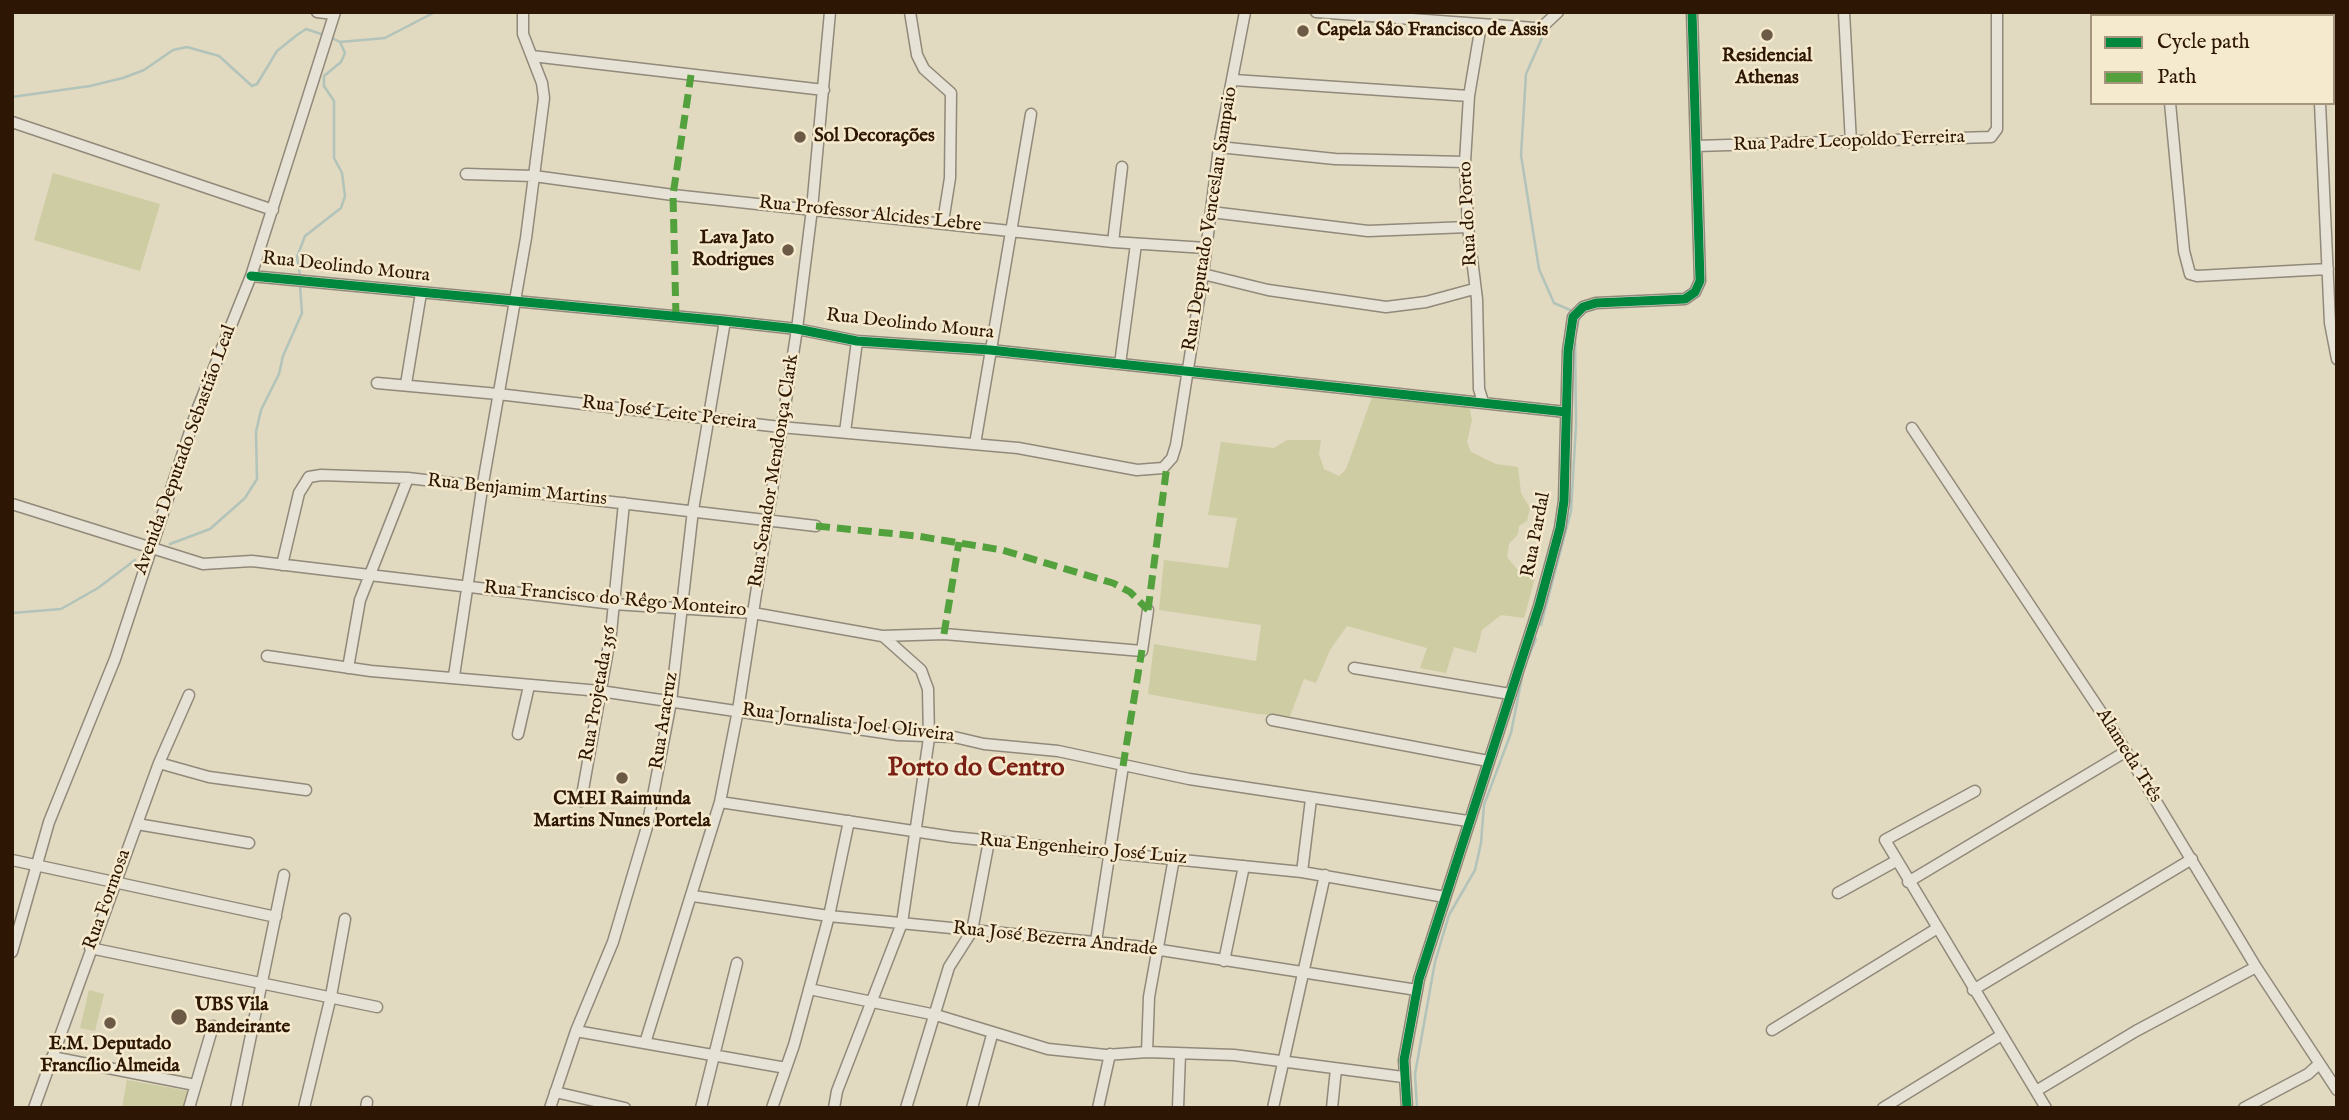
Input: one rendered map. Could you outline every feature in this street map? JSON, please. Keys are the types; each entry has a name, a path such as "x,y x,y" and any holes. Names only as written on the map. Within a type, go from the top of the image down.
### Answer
{"street":[{"path":"317,12 335,13"},
{"path":"454,676 534,176 544,98 542,83 523,34 523,12"},
{"name":"Rua Senador Mendonça Clark","path":"645,1043 693,896 720,802 738,710 797,329 812,209 830,12"},
{"path":"910,12 917,55 924,69 951,93 951,165 943,222"},
{"name":"Rua Deputado Venceslau Sampaio","path":"1167,466 1176,444 1203,274 1219,147 1245,12"},
{"path":"1316,12 1542,27 1558,12"},
{"name":"Rua Pardal","path":"1407,1108 1403,1077 1417,990 1560,528 1564,501 1566,412 1573,317 1583,307 1596,303 1685,299 1698,287 1702,257 1692,12"},
{"path":"1844,12 1852,143"},
{"name":"Rua Padre Leopoldo Ferreira","path":"1696,146 1991,137 1997,129 1997,12"},
{"name":"Avenida Deputado Sebastião Leal","path":"12,952 49,822 115,659 149,548 197,410 251,276 335,13"},
{"name":"Rua do Porto","path":"1481,25 1469,96 1465,162 1479,389 1483,402"},
{"path":"531,56 824,90"},
{"path":"1234,79 1469,96"},
{"path":"2170,105 2188,270 2197,276 2328,269"},
{"path":"2319,105 2328,269 2332,281 2333,347 2337,359"},
{"path":"975,444 1031,114"},
{"path":"12,122 273,210"},
{"path":"1219,147 1335,159 1465,162"},
{"path":"1113,242 1122,167"},
{"name":"Rua Professor Alcides Lebre","path":"466,174 534,176 1010,231 1206,248"},
{"path":"1211,212 1343,229 1468,227"},
{"path":"1120,364 1136,244"},
{"path":"1203,274 1268,290 1386,307 1426,302 1474,289"},
{"name":"Rua Deolindo Moura","path":"251,276 725,321 797,329 857,341 990,350 1566,412"},
{"path":"406,384 421,293"},
{"name":"Rua Aracruz","path":"550,1108 628,895 647,827 671,702 692,510 725,321"},
{"path":"845,432 857,341"},
{"name":"Rua José Leite Pereira","path":"377,383 498,394 780,427 975,444 1062,454 1137,470 1156,470 1167,466"},
{"name":"Alameda Três","path":"1912,428 2125,752 2256,967 2337,1090"},
{"name":"Rua Benjamim Martins","path":"282,565 299,493 309,477 346,474 408,478 482,489 692,510 816,526"},
{"path":"348,668 360,600 408,478"},
{"name":"Rua Projetada 356","path":"581,802 613,604 624,503"},
{"name":"Rua Francisco do Rêgo Monteiro","path":"12,504 203,564 252,561 371,573 613,604 680,606 753,613 883,636 944,634 1142,650 1148,610"},
{"path":"834,1108 837,1091 902,923 929,738 928,690 921,670 893,642 883,636"},
{"name":"Rua Jornalista Joel Oliveira","path":"267,656 348,668 600,691 929,738 954,737 984,744 1058,751 1124,766 1311,799 1468,821"},
{"path":"1354,668 1510,694"},
{"path":"518,734 529,686"},
{"name":"Rua Formosa","path":"34,1108 159,763 189,695"},
{"path":"1272,720 1488,761"},
{"path":"1908,882 2125,752"},
{"path":"159,763 209,776 306,790"},
{"path":"1096,941 1124,766"},
{"path":"1975,791 1885,840 2000,1036 2046,1108"},
{"path":"1302,872 1311,799"},
{"name":"Rua Engenheiro José Luiz","path":"720,802 989,841 1325,875 1445,897"},
{"path":"772,1108 829,916 849,821"},
{"path":"137,824 249,843"},
{"path":"906,1108 923,1045 936,1015 949,967 972,931 989,841"},
{"path":"1147,1052 1149,997 1174,858"},
{"path":"1973,990 2192,859"},
{"path":"12,860 276,917"},
{"path":"1838,893 1896,861"},
{"path":"1224,961 1244,866"},
{"path":"236,1108 284,875"},
{"path":"1273,1108 1325,875"},
{"name":"Rua José Bezerra Andrade","path":"693,896 829,916 1096,941 1417,990"},
{"path":"304,1108 331,996 345,919"},
{"path":"1772,1030 1936,929"},
{"path":"90,948 264,981 377,1006"},
{"path":"701,1108 737,962"},
{"path":"2036,1091 2136,1031 2256,967"},
{"path":"809,989 936,1015 992,1035 1048,1049 1110,1054 1147,1052 1285,1060 1403,1077"},
{"path":"189,1108 213,1026"},
{"path":"576,1031 786,1068"},
{"path":"972,1108 992,1035"},
{"path":"1883,1108 2000,1036"},
{"path":"1098,1108 1110,1054"},
{"path":"1178,1108 1180,1054"},
{"path":"52,1057 195,1085"},
{"path":"2244,1108 2308,1074 2319,1064"},
{"path":"1332,1108 1336,1069"},
{"path":"555,1092 625,1108"}],"shaded area":[{"path":"53,173 160,204 140,271 34,240"},
{"path":"1372,397 1469,405 1472,420 1467,442 1471,452 1496,464 1518,467 1521,493 1530,508 1527,521 1519,526 1518,534 1509,544 1507,557 1521,574 1535,578 1524,618 1501,615 1482,630 1476,653 1454,647 1446,673 1420,668 1427,648 1347,626 1330,650 1316,683 1304,679 1290,716 1257,714 1148,694 1154,644 1256,661 1261,625 1159,610 1164,560 1228,568 1237,518 1208,515 1221,442 1274,448 1287,440 1321,440 1319,454 1324,469 1339,476 1346,469"},
{"path":"89,990 104,994 95,1031 80,1028"},
{"path":"127,1080 189,1091 185,1108 122,1108"}],"waterway":[{"path":"334,39 340,42 385,38 435,12"},
{"path":"12,97 90,86 123,78 144,70 173,50 187,47 219,56 252,86 257,84 277,51 297,35 306,29 321,34"},
{"path":"1546,29 1526,74 1521,155 1539,269 1554,303 1570,310"},
{"path":"300,275 297,257 305,236 341,208 345,196 342,173 334,158 334,101 324,86 324,76 341,62 345,53 340,42"},
{"path":"170,544 210,529 245,498 257,479 256,432 261,410 279,374 283,356 302,313 300,286"},
{"path":"1541,625 1571,511 1576,425 1575,336 1580,315"},
{"path":"12,613 61,609 98,588 135,560"},
{"path":"1417,1108 1415,1074 1435,962 1449,915 1475,870 1481,843 1484,805 1511,733 1524,667 1536,639"}],"marked path":[{"path":"676,317 673,195 691,75"},
{"path":"1148,610 1167,465"},
{"path":"816,526 917,536 1002,550 1113,583 1130,592 1148,610"},
{"path":"944,634 959,542"},
{"path":"1123,766 1142,650"}],"cycle path":[{"path":"1407,1108 1404,1060 1419,979 1539,606 1560,528 1564,501 1568,351 1573,317 1583,307 1596,303 1685,299 1695,292 1700,281 1692,12"},
{"path":"251,276 725,321 797,329 857,341 990,350 1566,412"}],"place":[{"name":"Capela Sâo Francisco de Assis","path":"1303,31"},
{"name":"Residencial Athenas","path":"1767,35"},
{"name":"Sol Decorações","path":"800,137"},
{"name":"Lava Jato Rodrigues","path":"788,250"},
{"name":"CMEI Raimunda Martins Nunes Portela","path":"622,778"},
{"name":"UBS Vila Bandeirante","path":"179,1017"},
{"name":"E.M. Deputado Francílio Almeida","path":"110,1023"}],"district":[{"name":"Porto do Centro","path":"976,770"}]}
